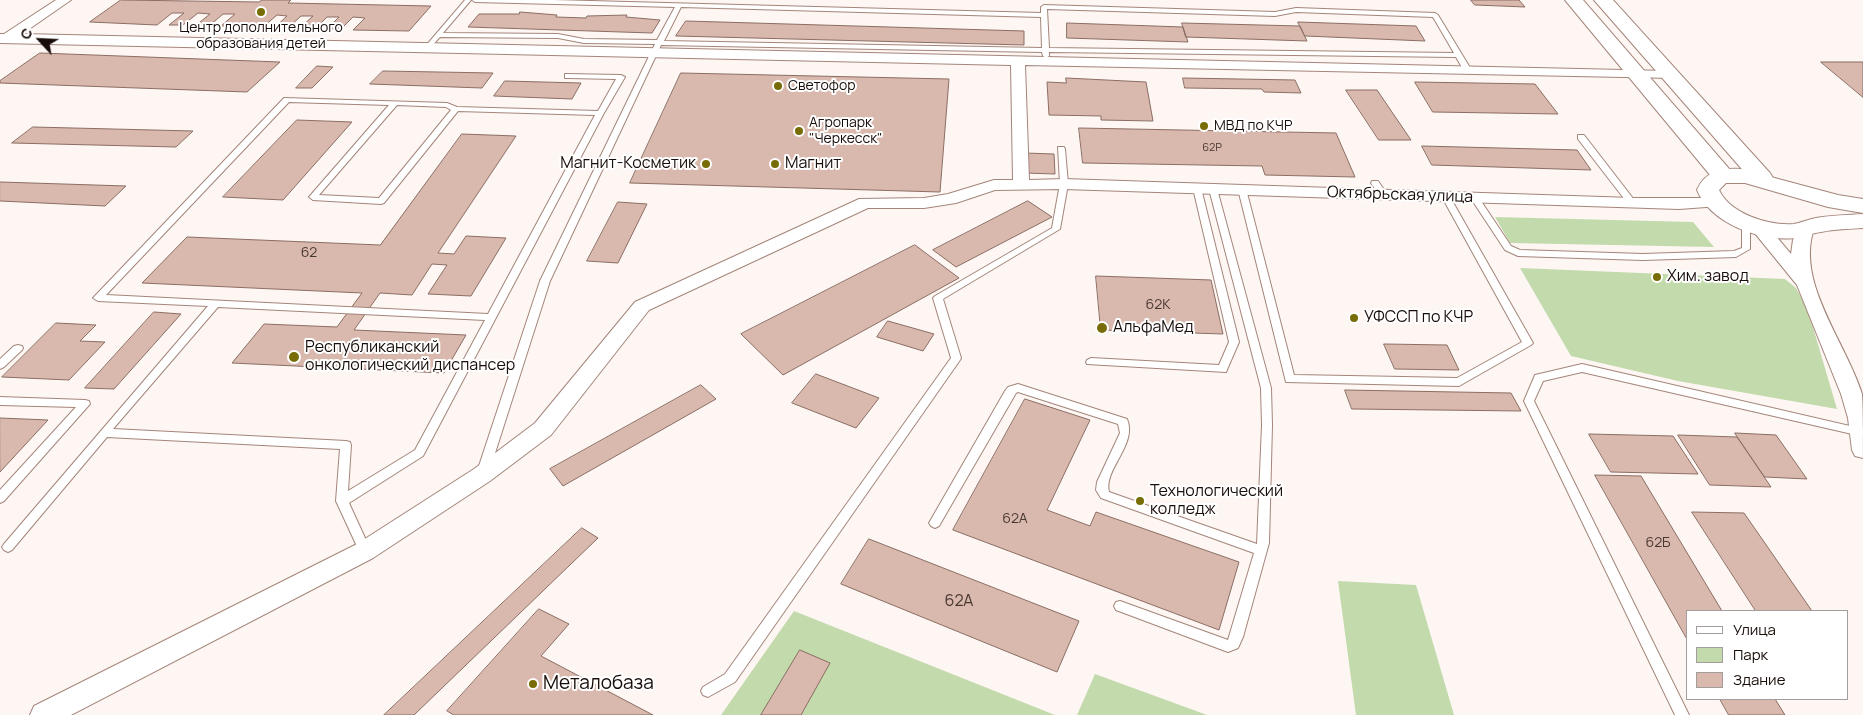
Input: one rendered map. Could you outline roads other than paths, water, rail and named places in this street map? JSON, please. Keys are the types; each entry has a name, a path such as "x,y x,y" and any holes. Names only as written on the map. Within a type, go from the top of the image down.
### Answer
{"street":[{"path":"2,40 65,0"},
{"path":"1574,0 1723,176"},
{"path":"1602,0 1762,178"},
{"path":"2,40 426,48 656,48 1018,62 1046,56 1468,71 1669,75"},
{"path":"1018,62 1021,186"},
{"path":"1863,206 1836,202 1762,178 1723,176 1714,179 1709,184 1709,195 1714,202 1726,212 1752,224 1782,231 1863,221"},
{"name":"Октябрьская улица","path":"44,715 365,551 482,475 543,428 642,306 865,203 924,203 950,199 994,185 1064,184 1242,189 1379,188 1446,197 1632,204 1714,202"},
{"path":"1790,188 1803,196 1812,204 1817,212 1818,220 1809,228 1801,241 1800,251 1806,283 1850,388 1862,441"},
{"path":"1752,224 1806,283"}],"lane":[{"path":"426,48 468,0"},
{"path":"475,0 1044,15"},
{"path":"482,475 545,281 656,48 679,5"},
{"path":"1046,56 1044,7 1275,14 1296,10 1435,15 1468,71"},
{"path":"438,35 558,36 584,41 656,48 1046,56 1458,55"},
{"path":"342,501 419,453 621,77 568,76"},
{"path":"491,317 98,298 287,100 446,104 456,109 600,113"},
{"path":"395,103 313,197 381,201 456,109"},
{"path":"1581,137 1632,204"},
{"path":"708,691 730,678 956,358 938,298 1056,229 1064,184 1061,149"},
{"path":"1091,362 1222,369 1234,342 1205,188"},
{"path":"1120,606 1228,646 1233,644 1237,637 1263,543 1268,425 1266,388 1205,188"},
{"path":"1242,189 1290,378 1459,382 1528,343 1446,197"},
{"path":"1474,198 1508,248 1518,253 1642,257 1736,254 1746,249 1752,224"},
{"path":"8,547 215,304"},
{"path":"0,365 18,348"},
{"path":"1682,715 1529,401 1539,378 1582,368 1862,441"},
{"path":"935,523 1009,394 1012,390 1018,388 1123,422 1124,433 1103,482 1102,490 1105,495 1261,550"},
{"path":"0,401 85,404 0,498"},
{"path":"104,433 346,445 342,501 365,551"}],"place":[{"name":"Центр дополнительного образования детей","path":"261,12"},
{"name":"Светофор","path":"778,86"},
{"name":"МВД по КЧР","path":"1204,126"},
{"name":"Агропарк \"Черкесск\"","path":"799,131"},
{"name":"Магнит-Косметик","path":"706,164"},
{"name":"Магнит","path":"775,164"},
{"name":"Хим. завод","path":"1657,277"},
{"name":"УФССП по КЧР","path":"1354,318"},
{"name":"АльфаМед","path":"1102,328"},
{"name":"Республиканский онкологический диспансер","path":"294,357"},
{"name":"Технологический колледж","path":"1140,501"},
{"name":"Металобаза","path":"533,684"}]}
